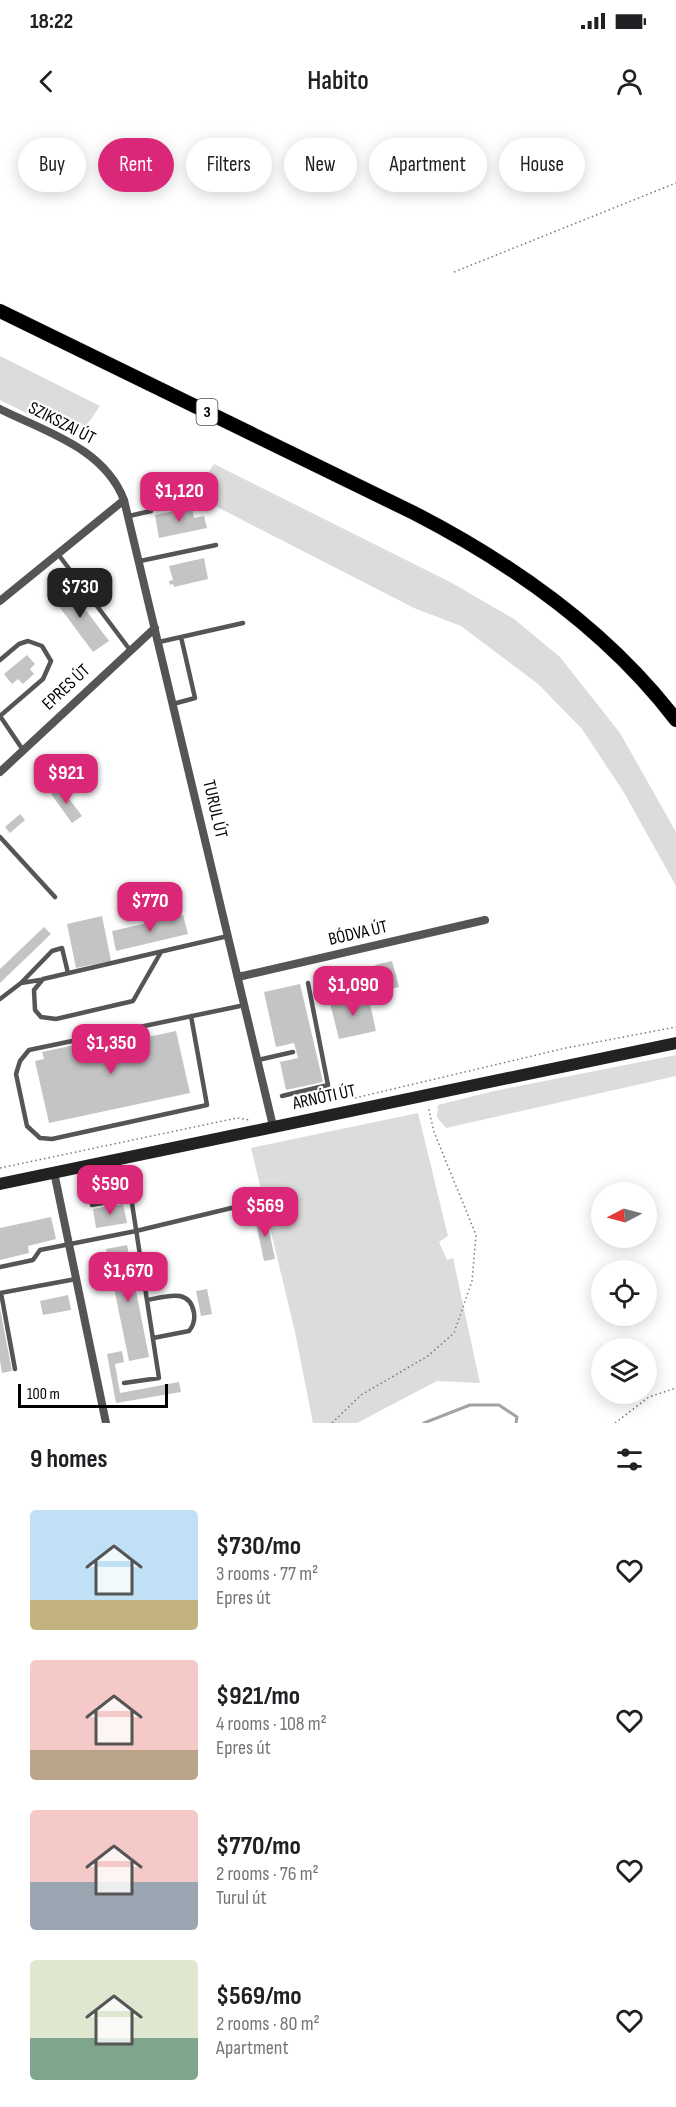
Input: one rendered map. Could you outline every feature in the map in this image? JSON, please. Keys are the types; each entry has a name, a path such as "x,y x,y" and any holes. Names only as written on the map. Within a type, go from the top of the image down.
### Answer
{"main road":[{"name":"3","path":"0,311 471,543 536,586 576,619 619,657 676,720"},
{"name":"ARNÓTI ÚT","path":"0,1184 272,1121 426,1094 676,1042"}],"street":[{"name":"SZIKSZAI ÚT","path":"0,410 99,461 114,478 124,500"},
{"name":"TURUL ÚT","path":"124,500 272,1121"},
{"path":"0,601 124,500"},
{"name":"EPRES ÚT","path":"0,772 155,628"},
{"name":"BÓDVA ÚT","path":"238,977 484,920"},
{"path":"54,1172 106,1423"}],"lane":[{"path":"129,516 151,511"},
{"path":"140,561 216,545"},
{"path":"58,554 130,650"},
{"path":"159,642 243,623"},
{"path":"173,704 195,698 181,637"},
{"path":"0,660 19,644 28,640 42,646 51,661 48,673 43,679 0,716 23,750"},
{"path":"0,837 55,897"},
{"path":"21,983 228,936"},
{"path":"0,999 21,983 52,951 62,948 68,973"},
{"path":"43,979 34,990 38,1014 49,1019 78,1014 133,1001 161,952"},
{"path":"282,1096 328,1085 308,983"},
{"path":"191,1016 207,1105 52,1139 40,1138 30,1131 16,1074 20,1061 29,1050 191,1016 245,1005"},
{"path":"258,1060 293,1052"},
{"path":"92,1205 131,1197 159,1378 124,1383"},
{"path":"0,1267 33,1260 40,1250 136,1231 248,1204 252,1214"},
{"path":"15,1369 0,1293 76,1279"},
{"path":"147,1300 182,1295 188,1299 194,1312 194,1322 189,1330 153,1338"}],"path":[{"path":"454,272 676,183"},
{"path":"350,1099 566,1048 676,1027"},
{"path":"332,1423 361,1395 428,1356 454,1333 472,1281 476,1235 434,1132 426,1094"},
{"path":"0,1168 237,1118 272,1121"},
{"path":"615,1423 649,1397 676,1388"}],"shaded area":[{"path":"0,356 100,406 84,429 65,432 0,400"},
{"path":"214,464 452,583 514,619 560,657 620,733 676,832 676,886 623,791 582,729 538,684 461,626 414,608 184,490 202,482"},
{"path":"676,1055 676,1076 446,1128 437,1117 438,1105 494,1091"},
{"path":"418,1113 448,1236 439,1242 447,1260 453,1258 480,1383 437,1381 357,1423 313,1423 295,1332 251,1148"}],"building":[{"path":"192,507 194,518 204,516 207,528 159,538 155,515"},
{"path":"204,558 208,579 174,587 173,584 170,585 169,581 173,580 169,566"},
{"path":"67,585 109,641 93,652 52,597"},
{"path":"27,655 35,664 30,669 34,674 23,684 18,679 12,684 4,674"},
{"path":"60,787 82,816 72,823 51,794"},
{"path":"20,814 25,820 10,833 5,827"},
{"path":"183,915 188,934 116,951 112,931"},
{"path":"102,916 111,961 76,968 67,924"},
{"path":"44,927 51,934 0,983 0,969"},
{"path":"392,961 399,987 381,991 375,965"},
{"path":"300,984 323,1082 286,1090 280,1062 298,1058 294,1043 276,1047 264,992"},
{"path":"368,995 376,1031 339,1039 330,1003"},
{"path":"176,1031 190,1093 49,1123 35,1061 44,1059 42,1052 122,1035 124,1042"},
{"path":"123,1204 127,1223 96,1228 93,1209"},
{"path":"266,1216 275,1259 264,1261 255,1218"},
{"path":"51,1217 56,1239 28,1246 29,1253 0,1260 0,1228"},
{"path":"127,1245 149,1357 129,1361 106,1249"},
{"path":"207,1289 212,1314 201,1316 196,1291"},
{"path":"68,1295 71,1310 43,1315 40,1301"},
{"path":"0,1308 12,1371 2,1373 0,1361"},
{"path":"122,1351 124,1362 115,1364 120,1393 179,1382 181,1392 116,1403 107,1354"}],"waterway":[{"path":"424,1423 470,1405 499,1405 517,1417 516,1423"}]}
